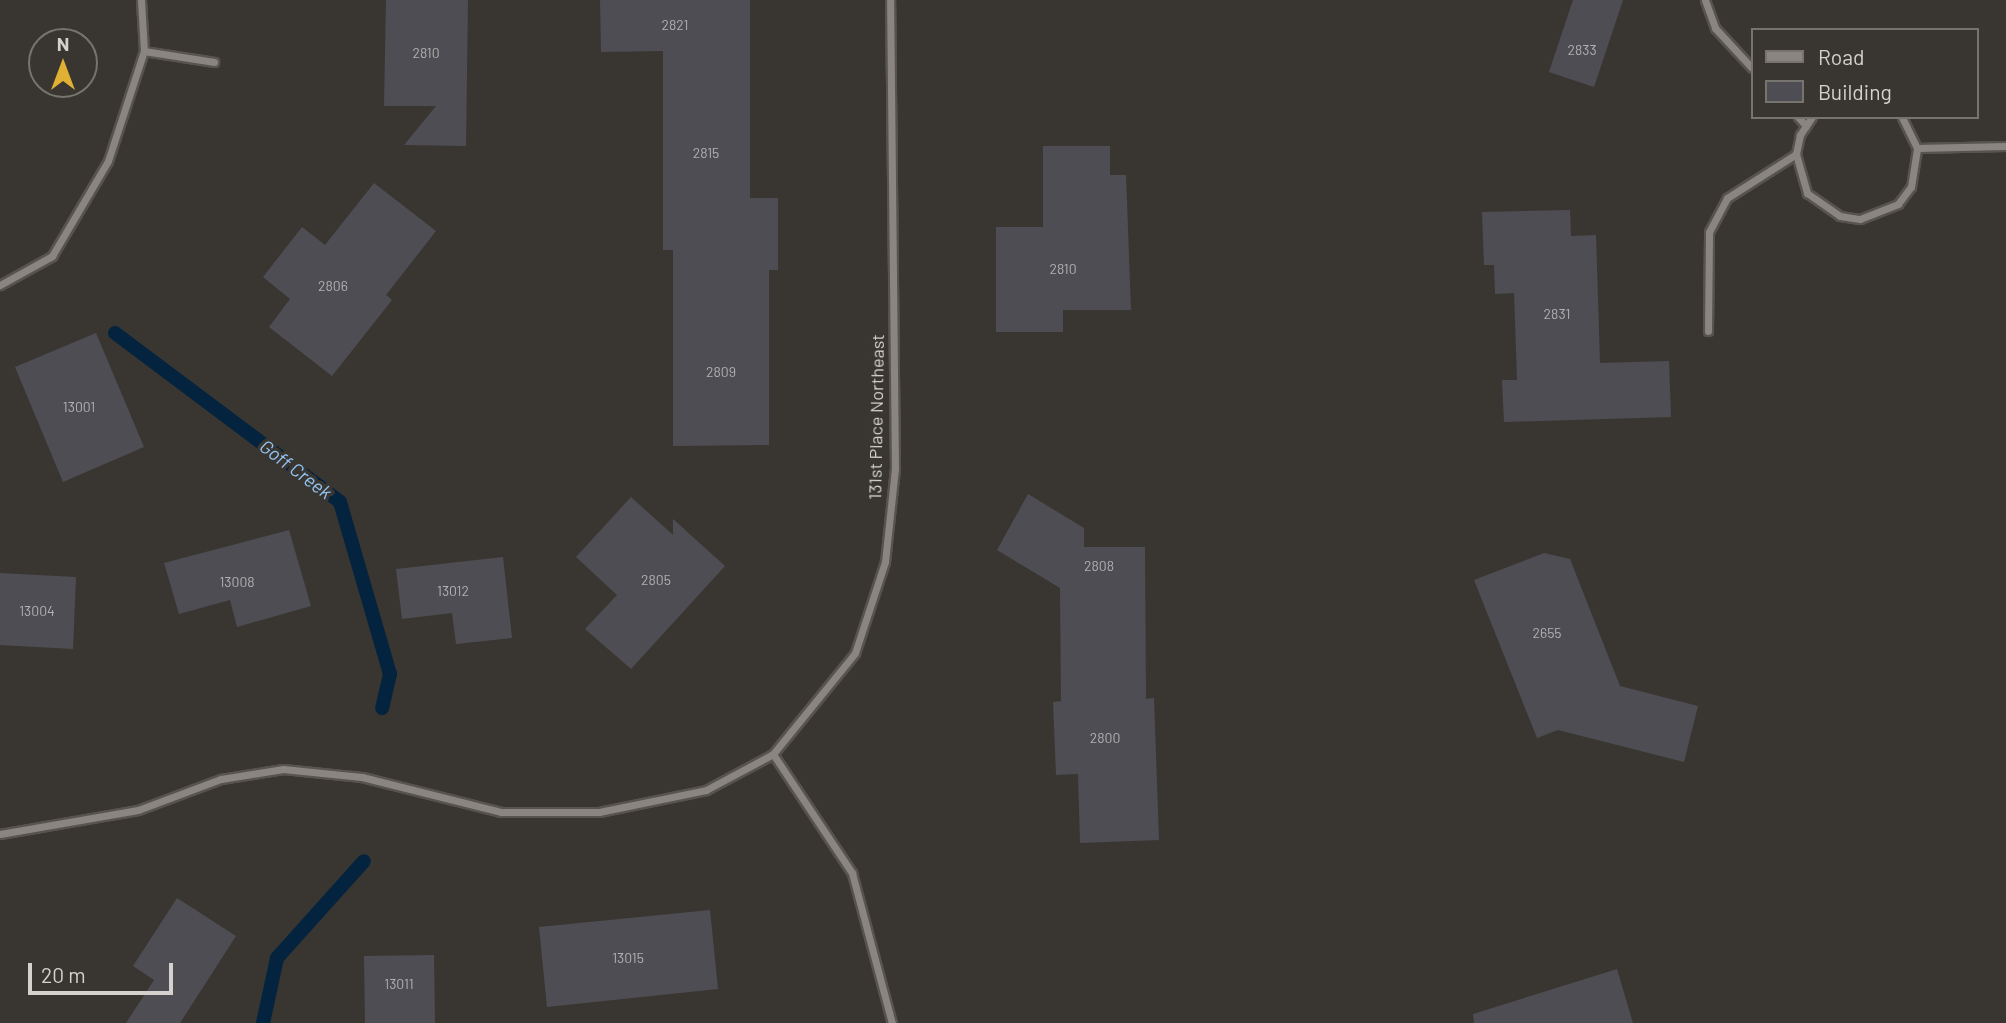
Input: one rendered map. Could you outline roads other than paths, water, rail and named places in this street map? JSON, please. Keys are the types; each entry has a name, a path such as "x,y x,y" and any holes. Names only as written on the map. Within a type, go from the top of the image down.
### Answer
{"street":[{"path":"0,285 52,256 108,161 144,51 141,0"},
{"name":"131st Place Northeast","path":"773,754 855,653 885,562 895,468 890,0"},
{"path":"1704,0 1715,28 1750,66"},
{"path":"144,51 214,62"},
{"path":"1800,119 1806,126"},
{"path":"1811,119 1796,154 1807,193 1830,212 1860,219 1898,204 1911,187 1917,148 1903,119"},
{"path":"1917,148 2006,146"},
{"path":"1708,331 1709,232 1727,198 1796,154"},
{"path":"0,834 138,810 221,779 283,769 362,777 501,812 599,812 706,790 773,754 852,873 892,1023"}],"waterway":[{"name":"Goff Creek","path":"115,333 340,502 390,674 382,708"},
{"name":"Goff Creek","path":"263,1023 277,958 364,861"}]}
